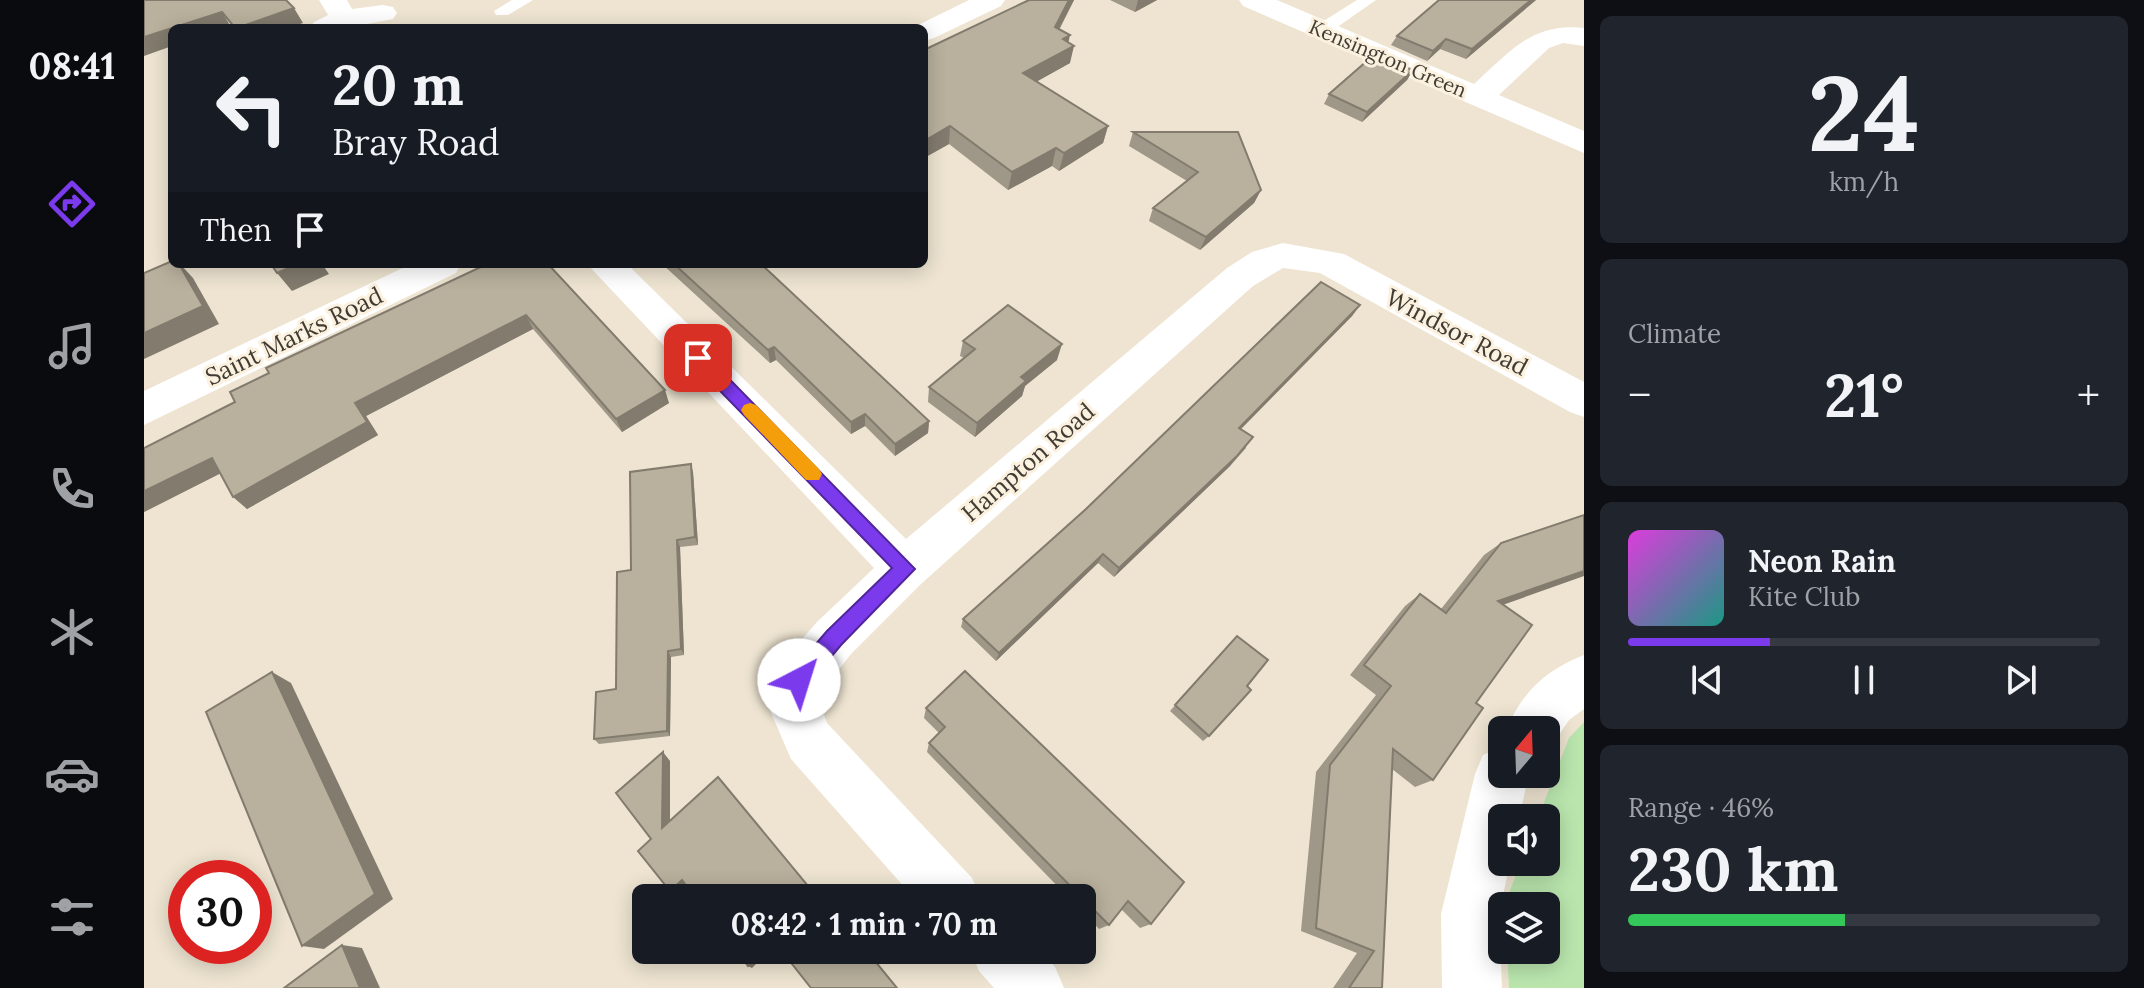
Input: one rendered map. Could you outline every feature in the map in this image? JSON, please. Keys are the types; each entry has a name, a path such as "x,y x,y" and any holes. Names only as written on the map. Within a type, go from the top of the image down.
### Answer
{"street":[{"path":"928,30 991,0"},
{"name":"Kensington Green","path":"1253,0 1584,143"},
{"path":"334,15 383,13"},
{"name":"Kensington Green","path":"1479,96 1539,42 1561,34 1584,37"},
{"name":"Hampton Road","path":"939,884 809,741 795,708 799,680 834,638 905,569 1240,277 1267,258 1289,253 1331,263"},
{"name":"Windsor Road","path":"1331,263 1584,401"},
{"name":"Saint Marks Road","path":"144,409 435,268"},
{"path":"609,268 905,569"},
{"path":"1542,716 1551,702 1584,679"},
{"path":"1472,988 1470,914 1499,788"},
{"path":"1013,964 1034,988"}],"lane":[{"path":"502,11 525,0"},
{"path":"1320,31 1368,0"}],"green space":[{"path":"1584,722 1584,988 1509,988 1508,964 1560,964 1560,892 1509,892 1516,876 1560,876 1560,804 1543,804 1550,788 1560,788 1560,761 1569,738"}],"building":[{"path":"144,0 286,0 294,8 248,24 232,24 222,12 185,24 168,24 168,29 144,37"},
{"path":"1029,0 1069,0 1055,27 1070,35 1063,39 1074,46 1023,73 1108,126 1064,153 1056,148 1012,172 950,126 928,139 928,48"},
{"path":"1439,0 1531,0 1472,49 1446,39 1433,51 1397,36"},
{"path":"1375,54 1413,70 1367,112 1329,94"},
{"path":"1133,132 1238,132 1261,190 1206,237 1153,208 1198,172"},
{"path":"168,263 168,268 181,268 203,306 144,333 144,273"},
{"path":"478,268 552,268 665,390 616,419 526,315 355,403 367,422 233,497 212,458 144,491 144,448 235,402 230,392 269,373 266,368"},
{"path":"678,268 765,268 929,421 895,444 865,414 851,422 774,347 768,350"},
{"path":"1321,282 1360,305 1239,428 1253,437 1237,456 1119,568 1103,554 999,653 963,619 1086,509"},
{"path":"1008,305 1062,344 1021,377 1026,381 977,423 929,387 975,349 963,341"},
{"path":"691,464 695,537 677,540 681,649 668,651 667,731 594,739 596,692 616,689 617,572 631,570 630,472"},
{"path":"1584,515 1584,571 1498,601 1532,625 1476,703 1483,708 1433,780 1393,749 1382,988 1349,988 1374,951 1316,928 1330,765 1391,686 1364,665 1420,594 1446,613 1501,543"},
{"path":"1237,636 1268,660 1247,686 1251,690 1209,736 1175,705"},
{"path":"965,671 1184,882 1151,924 1128,901 1109,925 1096,912 1096,884 1068,884 929,743 945,727 926,708"},
{"path":"272,672 375,894 302,946 272,873 272,860 267,860 206,712"},
{"path":"663,752 662,828 718,777 806,884 685,884 682,880 678,884 664,884 638,851 651,839 616,793"},
{"path":"342,945 360,988 284,988"},
{"path":"792,964 877,964 897,988 811,988"}],"slow traffic":[{"path":"750,410 813,474"}],"route":[{"path":"698,358 905,569 834,638 799,680"}]}
